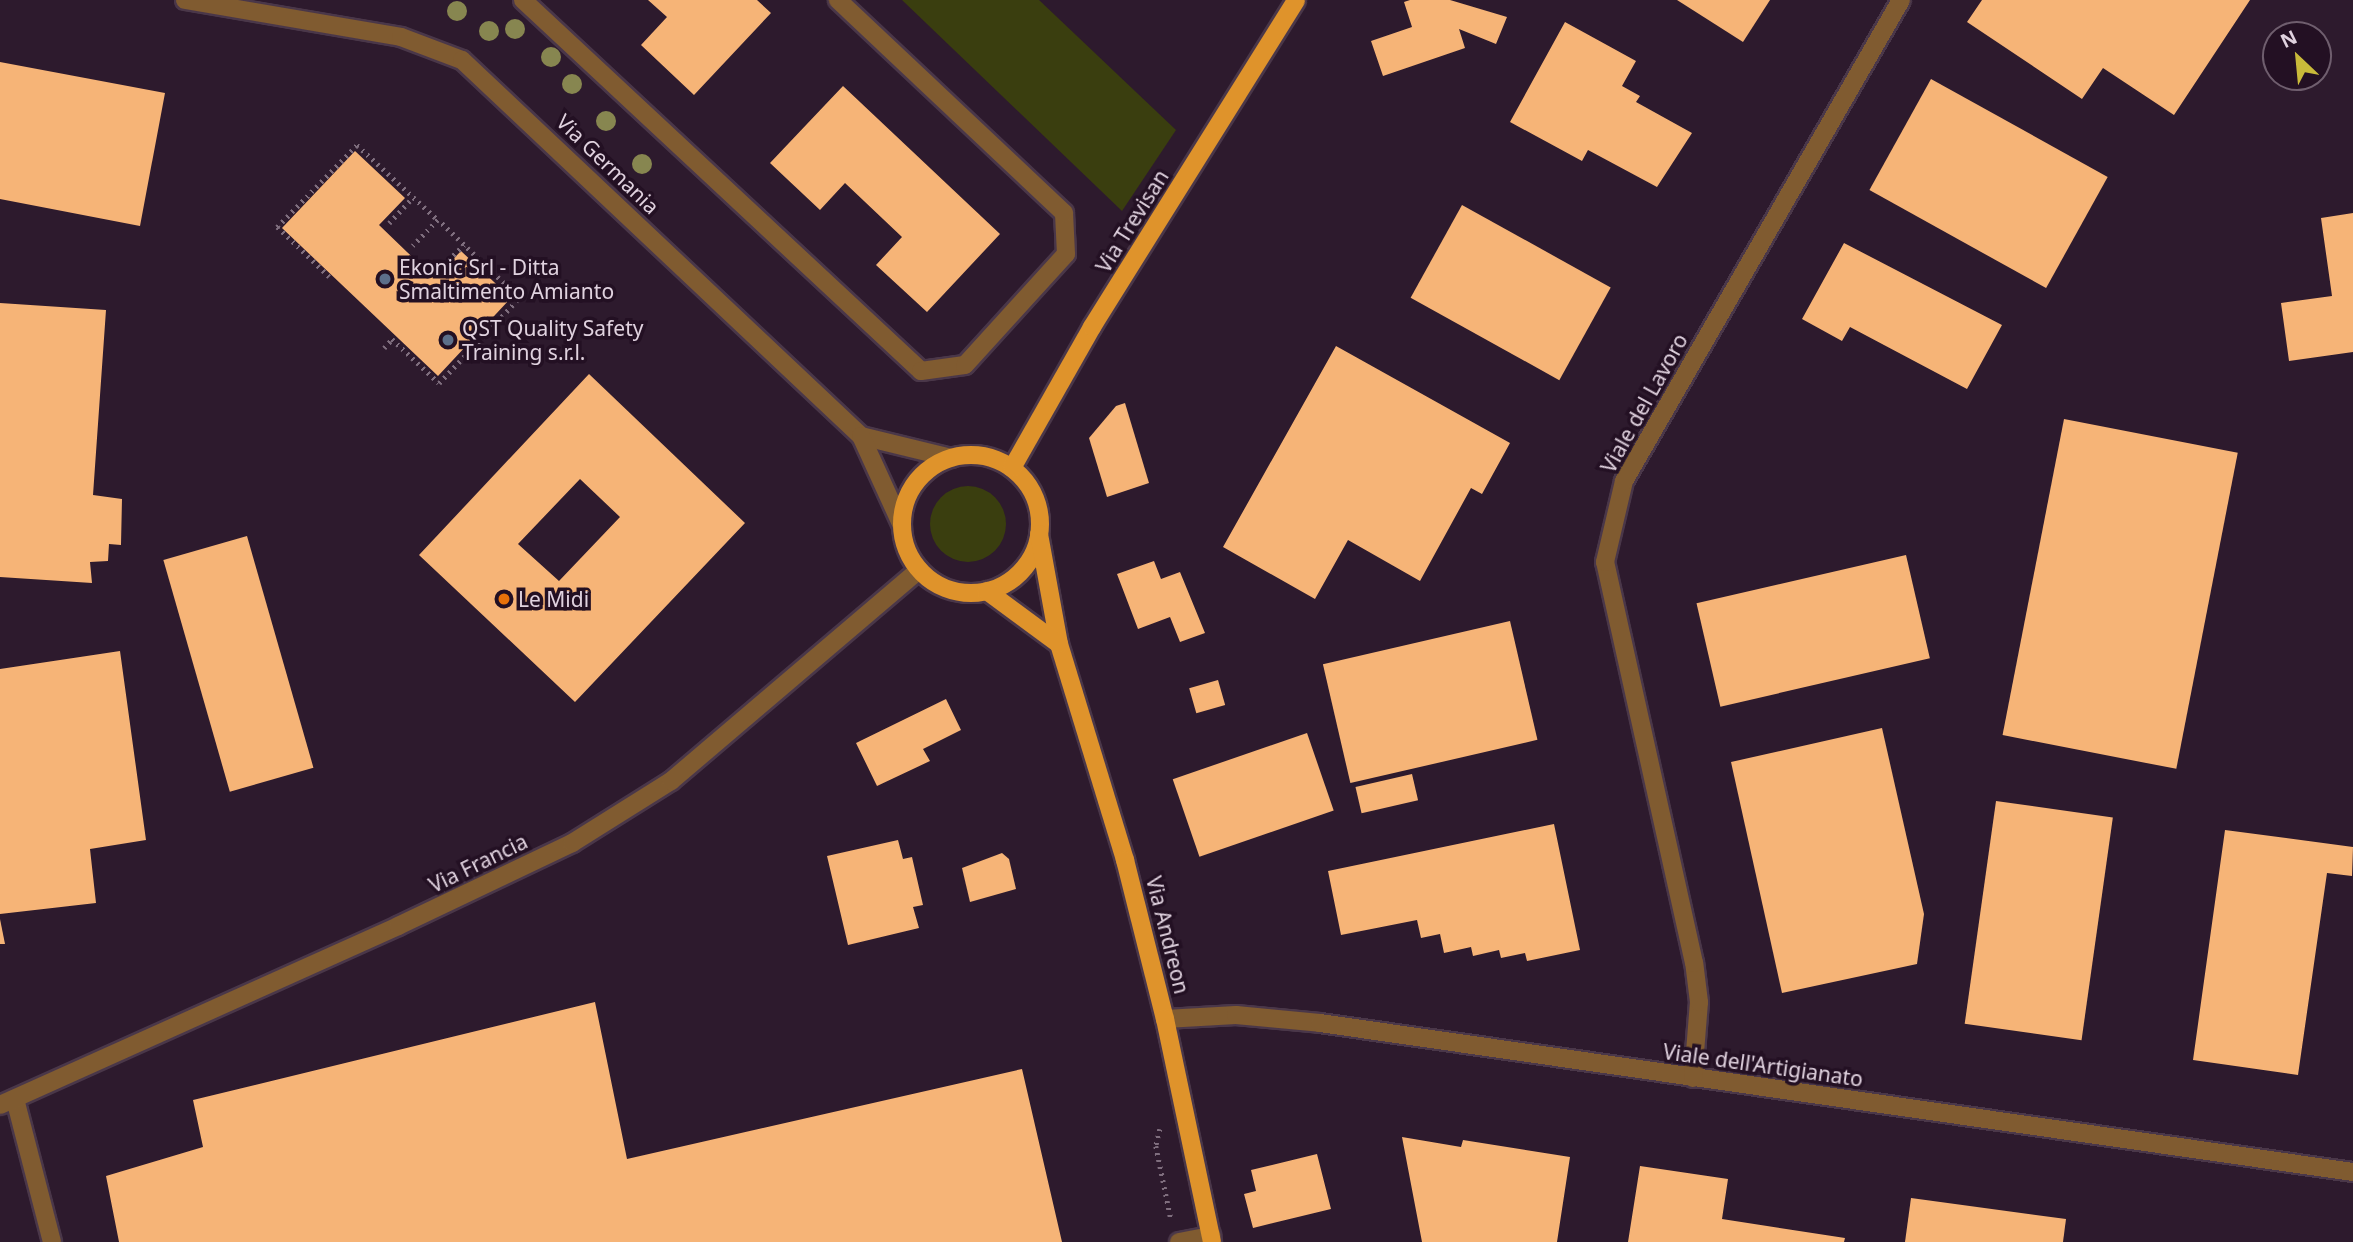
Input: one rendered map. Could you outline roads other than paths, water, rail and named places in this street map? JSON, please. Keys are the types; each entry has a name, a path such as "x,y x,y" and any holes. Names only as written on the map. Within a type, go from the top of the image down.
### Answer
{"main road":[{"name":"Via Trevisan","path":"1012,468 1092,327 1296,0"},
{"path":"972,455 1012,468 1035,497 1039,534 1021,571 987,591 950,590 919,570 906,550 902,526 905,503 916,482 931,467 951,458 972,455"},
{"name":"Via Andreon","path":"1039,534 1059,644 1125,860 1166,1019 1211,1239"},
{"path":"987,591 1059,644"}],"street":[{"name":"Via Germania","path":"185,0 265,7 401,37 462,60 861,436 951,458"},
{"path":"523,0 921,370 965,365 1066,254 1064,213 838,0"},
{"name":"Viale del Lavoro","path":"1693,1078 1699,1002 1694,963 1605,562 1624,481 1901,0"},
{"path":"861,436 902,526"},
{"name":"Via Francia","path":"7,1102 572,843 671,781 919,570"},
{"name":"Viale dell'Artigianato","path":"1166,1019 1236,1015 1320,1023 2353,1172"},
{"path":"7,1102 52,1242"},
{"path":"1176,1235 1211,1239"}],"place":[{"name":"Ekonic Srl - Ditta Smaltimento Amianto","path":"385,279"},
{"name":"QST Quality Safety Training s.r.l.","path":"448,340"},
{"name":"Le Midi","path":"504,599"}]}
